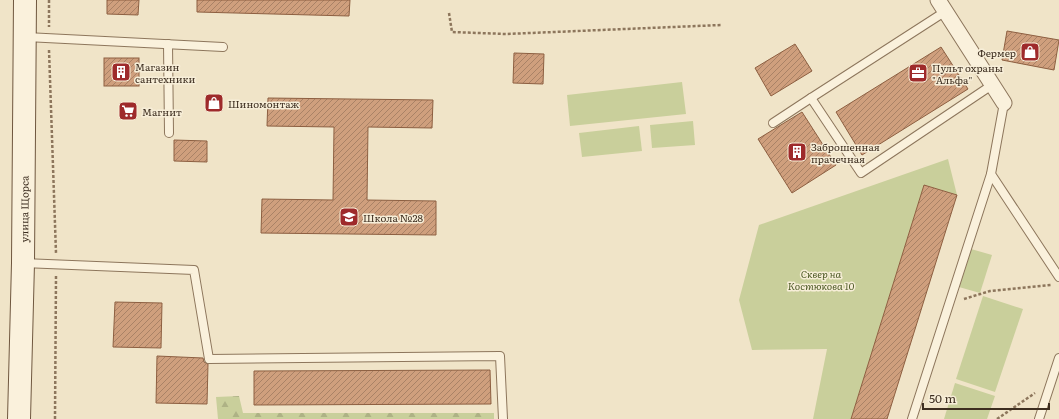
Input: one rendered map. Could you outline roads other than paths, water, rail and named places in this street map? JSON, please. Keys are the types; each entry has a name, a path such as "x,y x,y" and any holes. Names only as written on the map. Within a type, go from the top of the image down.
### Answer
{"main road":[{"name":"улица Щорса","path":"19,419 23,263 25,0"},
{"path":"21,345 31,419"}],"street":[{"path":"942,6 1004,103"}],"lane":[{"path":"773,123 942,6"},
{"path":"25,37 49,37 223,47"},
{"path":"168,44 169,133"},
{"path":"811,98 861,173 992,85"},
{"path":"912,419 991,174 1004,103"},
{"path":"991,174 1059,277"},
{"path":"23,263 194,270 209,359 500,356 503,419"},
{"path":"1039,419 1059,358"}],"place":[{"name":"Фермер","path":"1030,52"},
{"name":"Магазин сантехники","path":"121,72"},
{"name":"Пульт охраны \"Альфа\"","path":"918,73"},
{"name":"Шиномонтаж","path":"214,103"},
{"name":"Магнит","path":"128,111"},
{"name":"Заброшенная прачечная","path":"797,152"},
{"name":"Школа №28","path":"349,217"}],"park label":[{"name":"Сквер на Костюкова 10","path":"821,278"}]}
